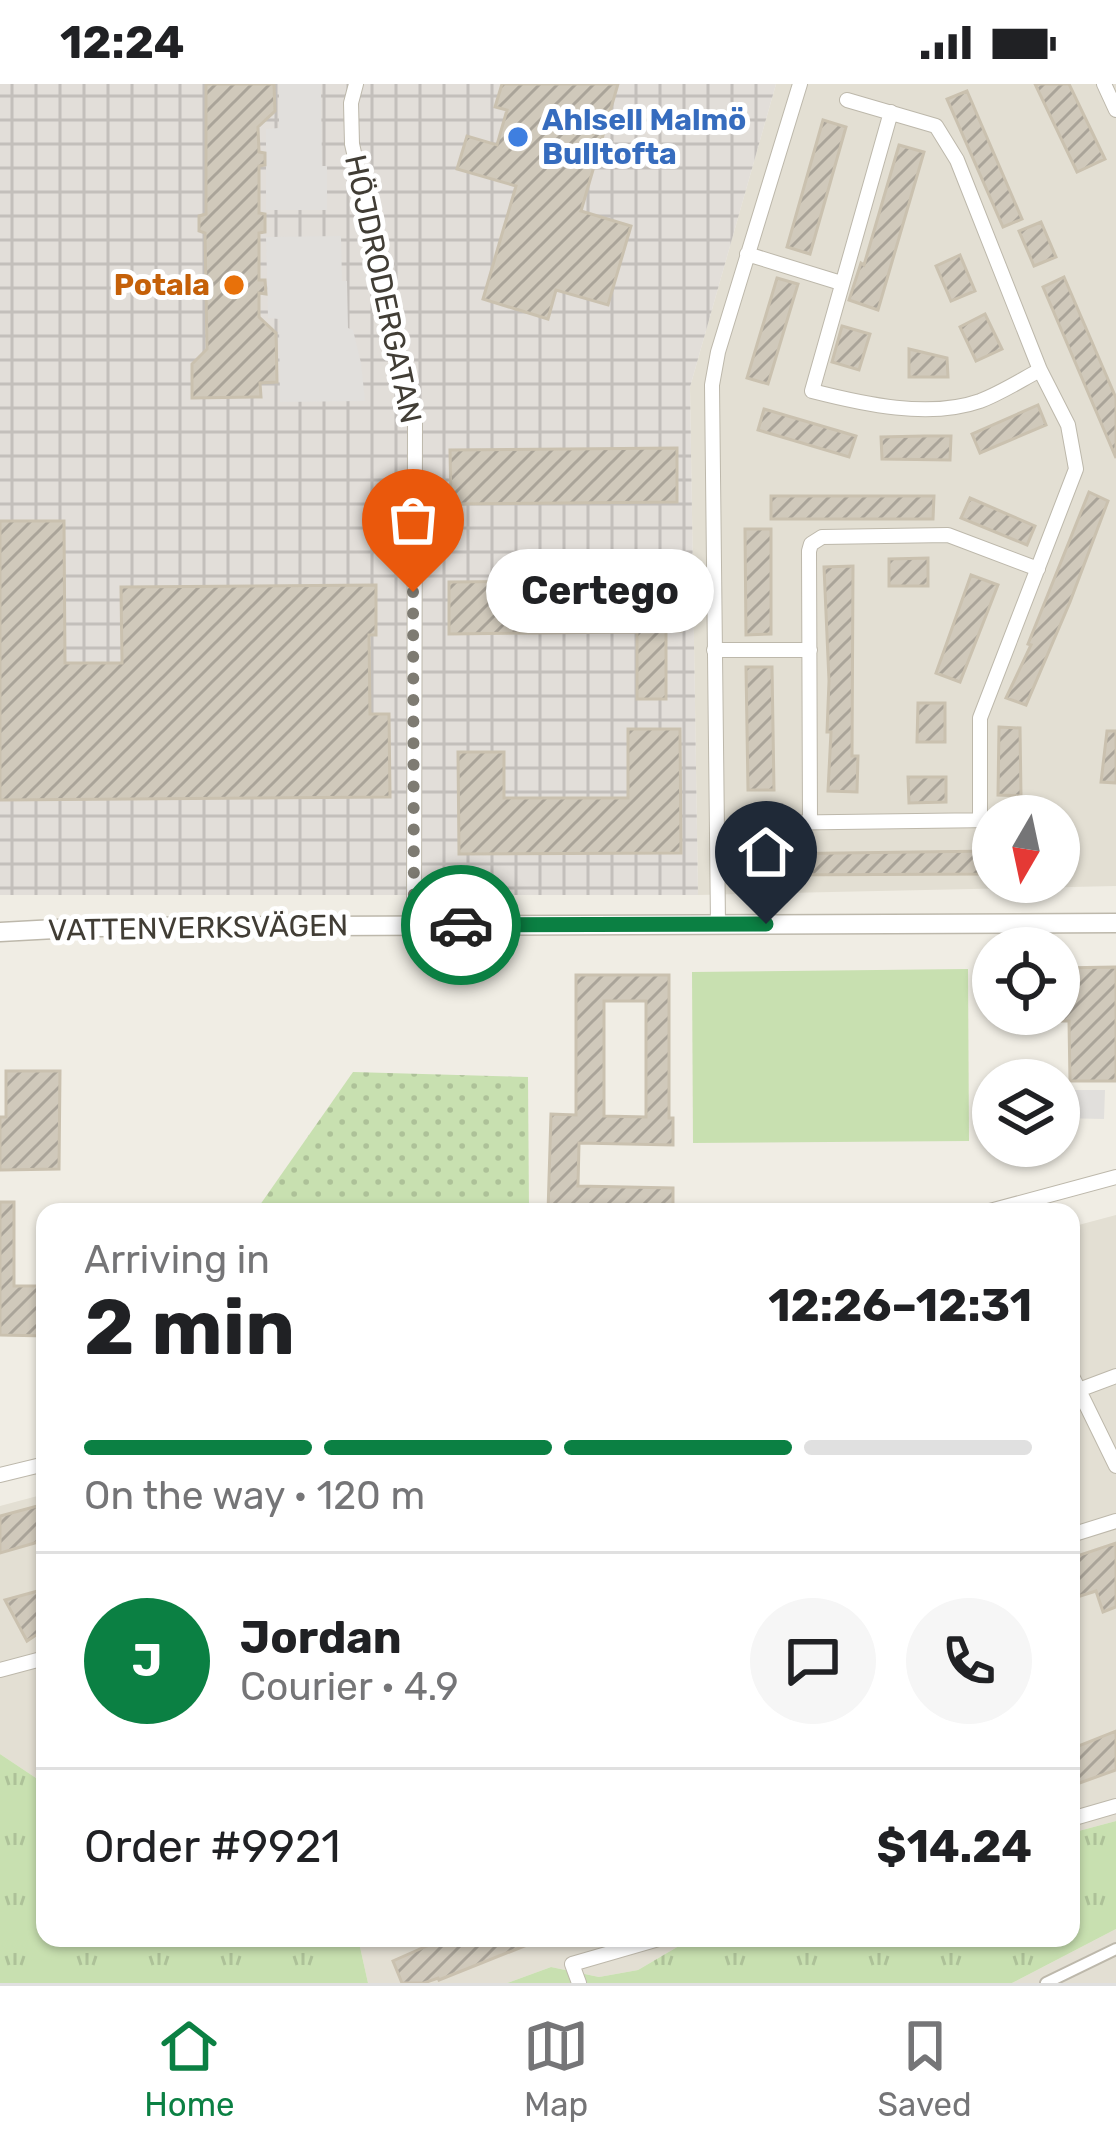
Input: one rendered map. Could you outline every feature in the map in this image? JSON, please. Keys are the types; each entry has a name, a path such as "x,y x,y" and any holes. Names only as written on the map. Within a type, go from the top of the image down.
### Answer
{"street":[{"name":"HÖJDRODERGATAN","path":"356,84 351,104 352,144 415,422 414,926"},
{"path":"718,924 712,385 800,84"},
{"path":"1104,84 1116,110"},
{"path":"847,100 936,126 956,160 1040,370 1068,425 1076,469 980,718 985,795"},
{"path":"891,112 812,392 878,406 934,408 979,401 1040,370"},
{"path":"747,254 841,283"},
{"path":"810,823 811,544 822,537 948,535 1038,569"},
{"path":"714,650 809,650"},
{"path":"760,823 972,820"},
{"name":"VATTENVERKSVÄGEN","path":"0,932 92,927 1116,922"},
{"path":"1020,1203 1116,1177"},
{"path":"1080,1390 1116,1376"},
{"path":"1080,1401 1116,1466"},
{"path":"0,1475 36,1466"},
{"path":"1080,1532 1116,1521"},
{"path":"0,1670 36,1660"},
{"path":"1080,1816 1116,1806"},
{"path":"604,1947 607,1954"},
{"path":"579,1983 572,1964 631,1947"},
{"path":"1046,1983 1116,1949"}],"shaded area":[{"path":"0,84 776,84 690,387 698,895 0,895"},
{"path":"279,84 321,84 327,210 266,210 266,129 279,128"},
{"path":"776,84 1116,84 1116,886 1080,887 1080,795 972,795 972,889 698,895 690,387"},
{"path":"341,236 348,328 353,330 361,363 365,401 280,402 279,319 268,318 266,237"},
{"path":"1080,1090 1105,1090 1104,1119 1080,1118"},
{"path":"1116,1215 1116,1821 1080,1831 1080,1225"},
{"path":"36,1496 36,1778 0,1754 0,1506"},
{"path":"1116,1929 1116,1983 1012,1983"},
{"path":"360,1947 677,1947 638,1970 599,1977 551,1967 507,1983 368,1983"}],"green space":[{"path":"968,969 969,1141 693,1143 692,972"},
{"path":"353,1072 528,1077 529,1203 261,1203"},
{"path":"0,1754 36,1778 36,1947 360,1947 368,1983 0,1983"},
{"path":"1116,1821 1116,1929 1012,1983 507,1983 551,1967 599,1977 638,1970 677,1947 1080,1947 1080,1831"}],"building":[{"path":"206,84 274,84 275,111 258,127 259,152 265,153 265,165 259,166 259,213 265,214 265,232 259,233 259,280 265,280 266,294 259,293 259,317 276,333 277,382 260,383 261,397 192,398 192,364 207,349 205,233 199,231 199,216 206,214"},
{"path":"502,84 618,84 581,211 631,226 608,305 556,290 548,319 483,299 516,186 457,169 467,136 497,145 507,110 495,107"},
{"path":"1035,84 1069,84 1105,159 1077,172"},
{"path":"967,91 1022,219 1003,227 947,99"},
{"path":"823,120 846,127 810,254 787,247"},
{"path":"899,145 924,152 878,310 849,300"},
{"path":"1041,222 1056,257 1034,266 1019,231"},
{"path":"960,255 975,291 951,301 936,266"},
{"path":"1064,277 1116,398 1116,458 1043,287"},
{"path":"777,278 798,284 768,384 747,378"},
{"path":"985,314 1002,349 976,361 960,327"},
{"path":"842,326 870,334 859,370 832,362"},
{"path":"909,349 947,358 948,377 909,377"},
{"path":"1038,405 1046,425 980,453 972,434"},
{"path":"764,409 856,436 849,457 758,430"},
{"path":"951,436 950,460 882,459 881,437"},
{"path":"677,448 677,502 451,504 450,450"},
{"path":"1089,492 1108,501 1026,705 1006,698"},
{"path":"771,496 934,496 933,519 771,519"},
{"path":"970,498 1035,526 1027,545 961,518"},
{"path":"0,521 64,521 65,663 122,663 121,587 376,585 376,635 369,635 370,714 389,714 390,797 0,800"},
{"path":"745,529 771,529 771,634 746,635"},
{"path":"928,558 928,586 889,586 889,559"},
{"path":"853,566 852,756 858,756 857,792 828,791 831,732 827,732 824,567"},
{"path":"971,575 998,585 960,682 936,673"},
{"path":"681,580 681,631 666,631 666,699 637,699 637,632 449,634 449,582"},
{"path":"746,667 772,667 774,790 748,790"},
{"path":"918,703 945,703 945,742 917,742"},
{"path":"999,727 1020,728 1021,795 998,795"},
{"path":"628,729 680,729 681,853 459,854 458,752 504,752 504,798 628,798"},
{"path":"1107,731 1116,731 1116,783 1101,782"},
{"path":"908,777 946,777 946,802 909,803"},
{"path":"972,851 972,874 757,875 756,854"},
{"path":"1116,967 1116,1081 1080,1081 1080,1059 1070,1059 1069,1035 1080,1035 1080,968"},
{"path":"576,975 669,975 673,1145 579,1143 578,1186 673,1188 673,1203 548,1203 551,1114 576,1115","holes":["604,1001 646,1001 646,1117 604,1116"]},
{"path":"6,1071 60,1071 59,1169 0,1170"},
{"path":"0,1202 14,1202 14,1286 36,1286 36,1336 0,1335"},
{"path":"36,1506 36,1543 0,1553 0,1516"},
{"path":"1116,1543 1116,1607 1103,1612 1096,1591 1080,1596 1080,1555"},
{"path":"36,1591 36,1635 27,1641 5,1600"},
{"path":"1116,1731 1116,1770 1080,1783 1080,1745"},
{"path":"425,1947 522,1947 424,1983 402,1983 393,1961"}],"way so far":[{"path":"413,592 414,926 461,925"}],"place":[{"name":"Ahlsell Malmö Bulltofta","path":"518,137"},
{"name":"Potala","path":"234,285"},
{"name":"Certego","path":"413,592"}],"route":[{"path":"461,925 766,924"}]}
